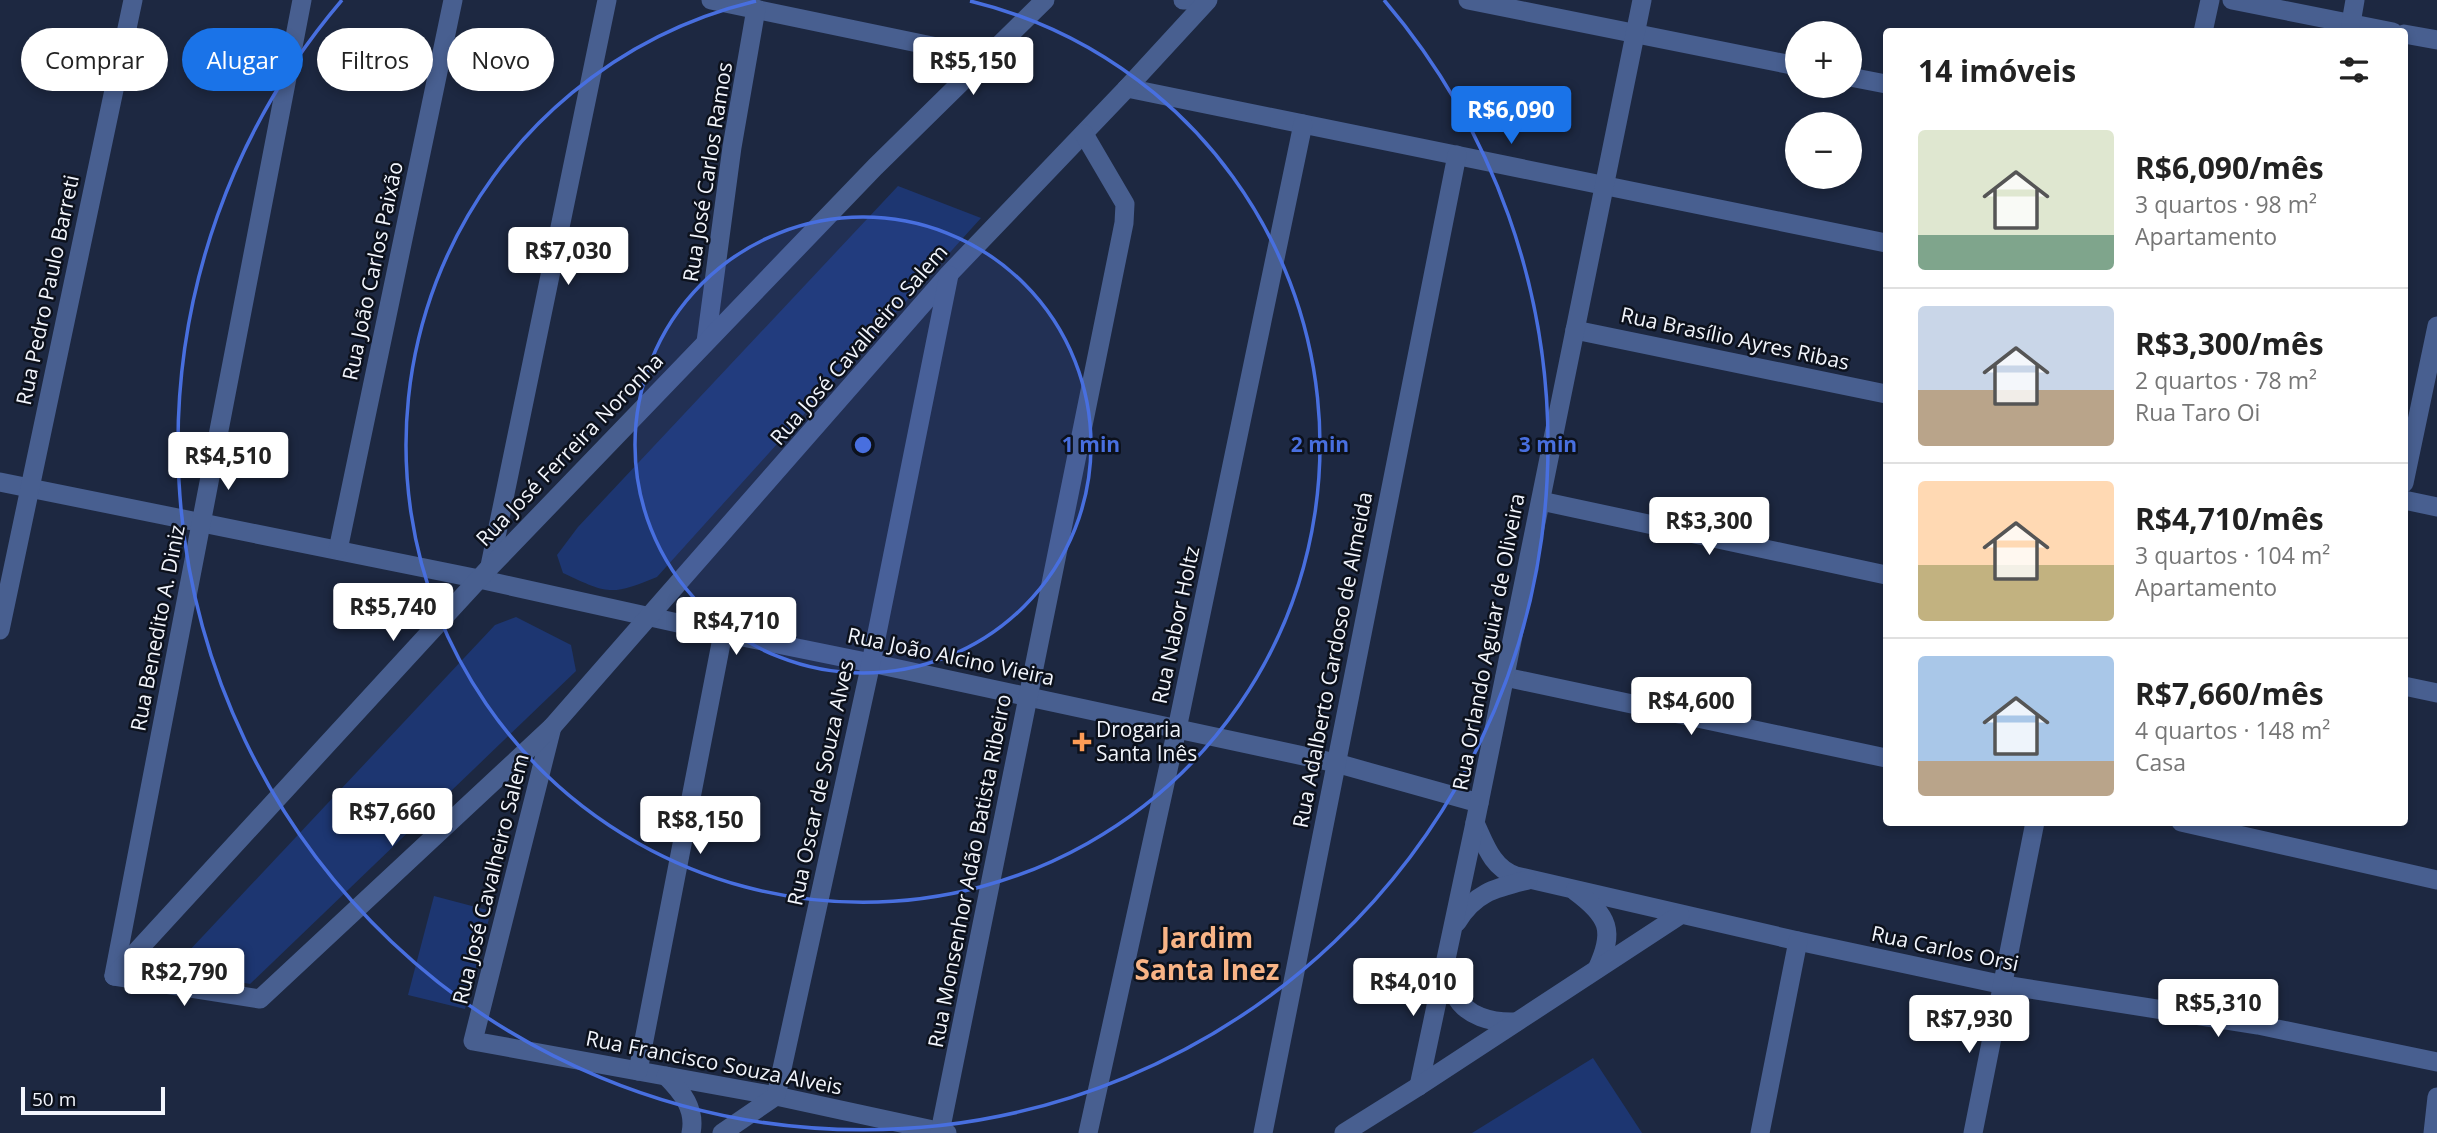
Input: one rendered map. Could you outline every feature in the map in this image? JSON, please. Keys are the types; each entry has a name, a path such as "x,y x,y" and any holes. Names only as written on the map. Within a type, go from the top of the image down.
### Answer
{"street":[{"name":"Rua Pedro Paulo Barreti","path":"0,630 133,0"},
{"name":"Rua Benedito A. Diniz","path":"114,976 302,0"},
{"name":"Rua João Carlos Paixão","path":"338,550 453,0"},
{"path":"485,573 607,0"},
{"path":"711,0 985,57"},
{"name":"Rua José Ferreira Noronha","path":"114,976 485,573 875,167 1045,0"},
{"path":"1183,0 1202,0"},
{"name":"Rua José Cavalheiro Salem","path":"114,976 260,999 552,727 949,274 1208,0"},
{"path":"1468,0 1785,64"},
{"name":"Rua Orlando Aguiar de Oliveira","path":"1419,1086 1642,0"},
{"path":"2204,28 2210,0"},
{"path":"2232,0 2374,28"},
{"path":"2351,23 2355,0"},
{"name":"Rua José Carlos Ramos","path":"706,342 732,146 756,9"},
{"path":"2408,35 2437,40"},
{"path":"1862,80 1883,84"},
{"path":"1127,88 1883,242"},
{"name":"Rua Nabor Holtz","path":"1088,1133 1177,729 1303,124"},
{"name":"Rua Monsenhor Adão Batista Ribeiro","path":"944,1132 1124,223 1125,204 1084,134"},
{"name":"Rua Adalberto Cardoso de Almeida","path":"1263,1133 1457,155"},
{"name":"Rua Oscar de Souza Alves","path":"776,1096 871,663 949,274"},
{"path":"2408,464 2437,326"},
{"name":"Rua Brasílio Ayres Ribas","path":"1575,330 1883,393"},
{"name":"Rua João Alcino Vieira","path":"0,482 338,550 485,573 723,634 871,663 1336,764 1479,803"},
{"path":"1541,501 1883,574"},
{"path":"2408,501 2437,507"},
{"path":"638,1071 723,634"},
{"path":"1505,677 1883,757"},
{"path":"2408,687 2437,693"},
{"name":"Rua José Cavalheiro Salem","path":"473,1041 552,727"},
{"name":"Rua Carlos Orsi","path":"1475,822 1497,866 1505,872 1532,880 1798,942 2004,985 2258,1025 2437,1062"},
{"path":"1973,1133 2034,826"},
{"path":"2199,826 2437,880"},
{"path":"1453,928 1464,911 1491,889 1532,880"},
{"path":"1571,889 1600,913 1607,926 1608,938 1597,969"},
{"path":"1344,1133 1680,915"},
{"path":"1760,1133 1798,942"},
{"path":"1447,958 1452,991 1460,1003 1474,1014 1497,1023 1516,1022"},
{"name":"Rua Francisco Souza Alveis","path":"473,1041 776,1096 944,1132"},
{"path":"666,1076 680,1090 689,1105 691,1133"},
{"path":"722,1133 776,1096"},
{"path":"2432,1133 2437,1097"}],"shaded area":[{"path":"898,186 981,218 657,577 619,590 610,590 600,589 563,573 557,555 578,527"},
{"path":"516,617 571,645 576,671 250,984 172,969 495,625"},
{"path":"434,896 491,911 465,1009 408,995"},
{"path":"1593,1058 1642,1133 1472,1133"}],"place":[{"name":"Drogaria Santa Inês","path":"1082,742"}],"district":[{"name":"Jardim Santa Inez","path":"1207,954"}]}
